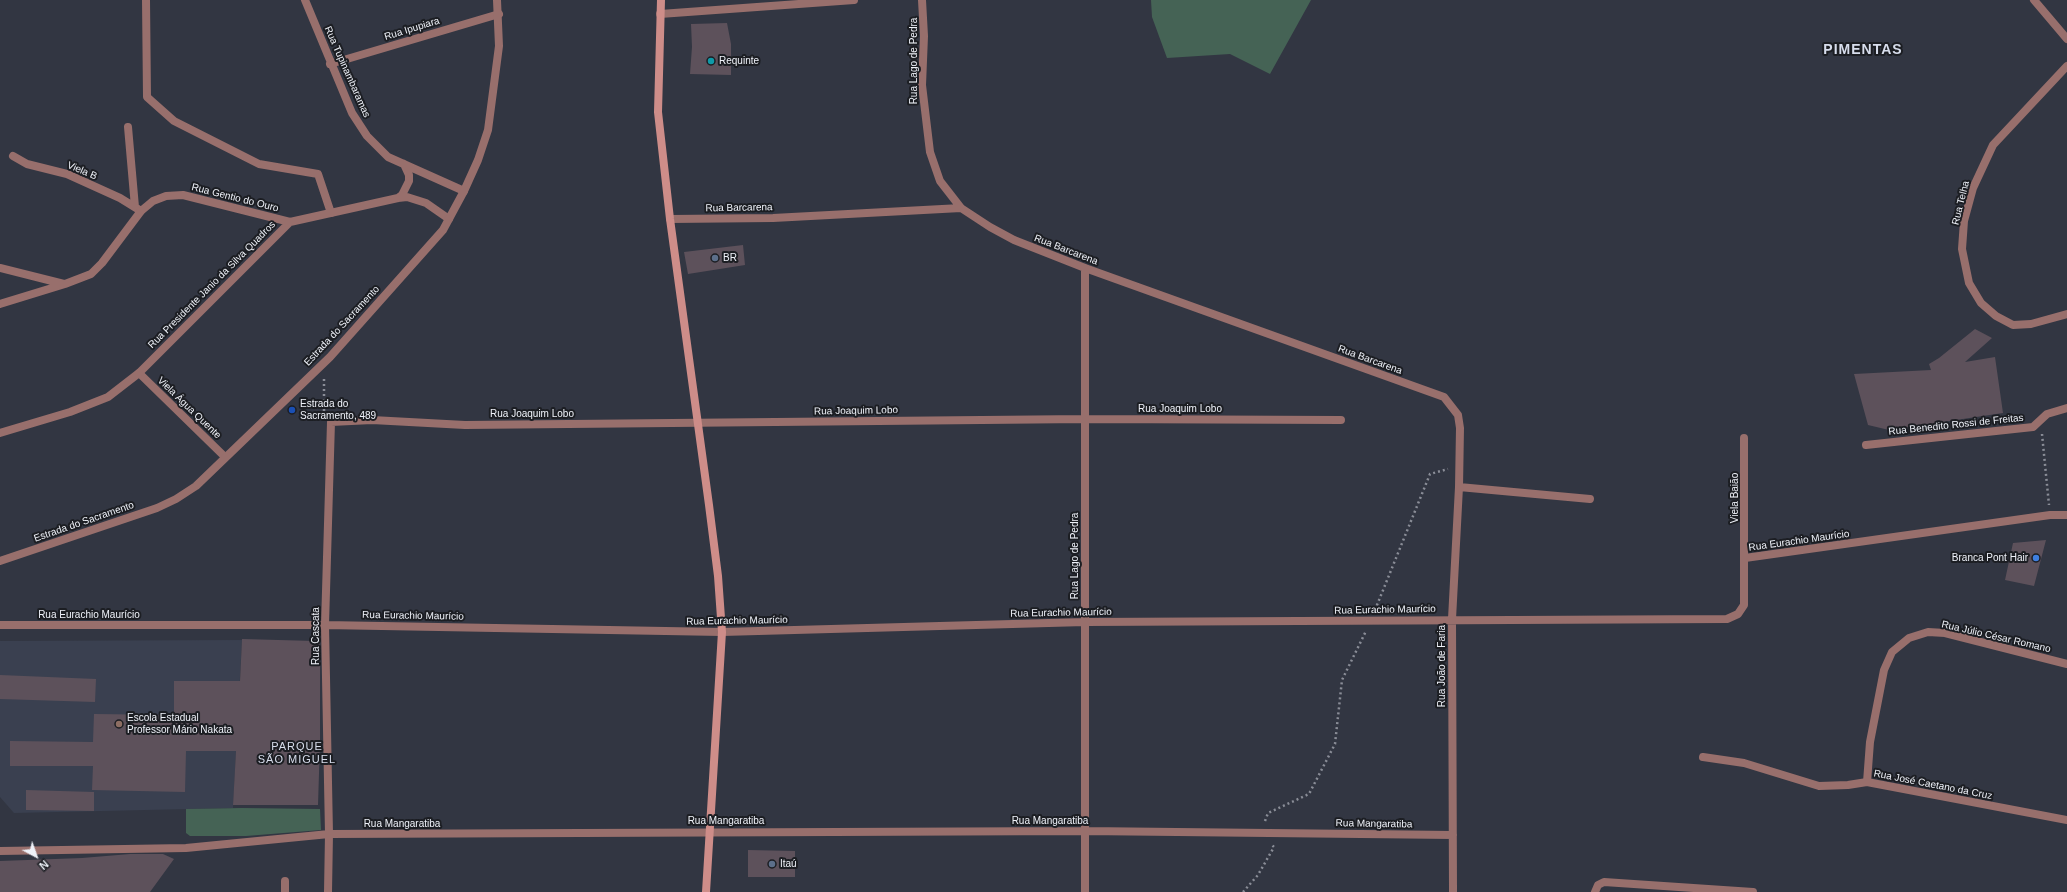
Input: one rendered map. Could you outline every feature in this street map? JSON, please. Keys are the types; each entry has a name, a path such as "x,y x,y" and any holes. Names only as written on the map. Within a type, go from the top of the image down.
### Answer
{"main road":[{"path":"660,0 658,112 670,219 718,576 722,632 708,831 706,892"}],"street":[{"path":"146,0 147,97 174,121 259,164 318,174 331,213"},
{"name":"Rua Tupinambaramas","path":"305,0 330,64 352,112 367,136 388,158 464,191"},
{"name":"Estrada do Sacramento","path":"0,561 157,508 176,499 196,486 330,357 443,230 464,191 478,160 488,130 499,46 499,14 497,0"},
{"path":"660,14 854,0"},
{"name":"Rua Lago de Pedra","path":"922,0 924,36 922,85 930,152 940,182 961,208"},
{"path":"2034,0 2067,39"},
{"name":"Rua Ipupiara","path":"330,64 499,14"},
{"name":"Rua Telha","path":"2067,66 1992,145 1973,188 1964,221 1962,249 1969,283 1981,303 1996,316 2013,325 2031,324 2067,314"},
{"path":"128,127 138,209"},
{"name":"Viela B","path":"13,156 27,164 68,174 120,198 138,209"},
{"path":"398,198 402,195 409,181 409,175 404,164"},
{"name":"Rua Gentio do Ouro","path":"0,304 65,284 97,270 138,209 166,196 183,195 290,222"},
{"name":"Rua Presidente Janio da Silva Quadros","path":"0,433 91,404 108,396 140,373 290,222 408,197 426,203 449,219"},
{"name":"Rua Barcarena","path":"670,219 789,218 961,208 990,227 1014,240 1084,268 1444,397"},
{"path":"0,268 65,284"},
{"name":"Rua Lago de Pedra","path":"1084,268 1085,892"},
{"name":"Viela Água Quente","path":"140,373 226,457"},
{"name":"Rua João de Faria","path":"1444,397 1458,415 1460,428 1460,465 1452,619 1453,892"},
{"name":"Rua Benedito Rossi de Freitas","path":"1866,446 2033,427 2047,414 2067,408"},
{"name":"Rua Joaquim Lobo","path":"331,422 372,420 466,425 1085,418 1341,420"},
{"name":"Rua Cascata","path":"328,892 329,834 326,625 331,422"},
{"name":"Viela Baião","path":"1744,438 1745,558"},
{"path":"1459,487 1590,499"},
{"name":"Rua Eurachio Maurício","path":"0,624 326,625 722,632 1085,622 1452,619 1727,619 1738,614 1744,605 1745,558 2050,515 2067,515"},
{"name":"Rua Júlio César Romano","path":"1867,782 1870,742 1884,670 1892,652 1909,638 1928,632 1945,633 2067,664"},
{"name":"Rua José Caetano da Cruz","path":"1703,757 1744,762 1819,786 1848,786 1867,782 2067,820"},
{"name":"Rua Mangaratiba","path":"0,851 186,848 329,834 708,831 1086,831 1453,834"},
{"path":"285,892 286,881"},
{"path":"1595,892 1598,885 1604,882 1753,892"}],"path":[{"path":"324,377 324,413 331,422"},
{"path":"2041,420 2050,515"},
{"path":"1243,892 1258,875 1274,847 1261,833 1268,813 1309,794 1335,744 1342,680 1371,620 1430,474 1460,465"}],"shaded area":[{"name":"Escola Estadual Professor Mário Nakata","path":"242,640 233,808 14,813 0,797 0,641"}],"green space":[{"path":"1151,0 1311,0 1270,74 1230,54 1167,58 1152,17"},
{"path":"186,809 320,809 321,830 246,836 190,836 186,833"}],"building":[{"name":"Requinte","path":"727,23 731,44 731,75 690,74 692,47 691,24"},
{"name":"BR","path":"743,245 745,265 688,274 684,252"},
{"path":"1975,329 1992,338 1965,362 1995,357 2003,413 1889,430 1868,425 1854,374 1931,370 1929,364 1939,358"},
{"path":"2046,540 2034,586 2005,580 2013,543"},
{"path":"242,639 315,641 320,644 320,742 318,805 233,805 236,751 186,751 185,792 92,790 93,766 10,766 10,741 93,742 94,714 174,715 174,681 240,681"},
{"path":"0,675 96,679 95,702 0,699"},
{"path":"26,790 94,792 94,811 26,810"},
{"name":"Itaú","path":"748,850 795,851 795,877 748,877"},
{"path":"130,854 163,854 174,859 150,892 0,892 0,861 82,858"}],"place":[{"name":"Requinte","path":"711,61"},
{"name":"BR","path":"715,258"},
{"name":"Estrada do Sacramento, 489","path":"292,410"},
{"name":"Branca Pont Hair","path":"2036,558"},
{"name":"Escola Estadual Professor Mário Nakata","path":"119,724"},
{"name":"Itaú","path":"772,864"}],"district":[{"name":"PIMENTAS","path":"1863,50"},
{"name":"PARQUE SÃO MIGUEL","path":"297,753"}]}
